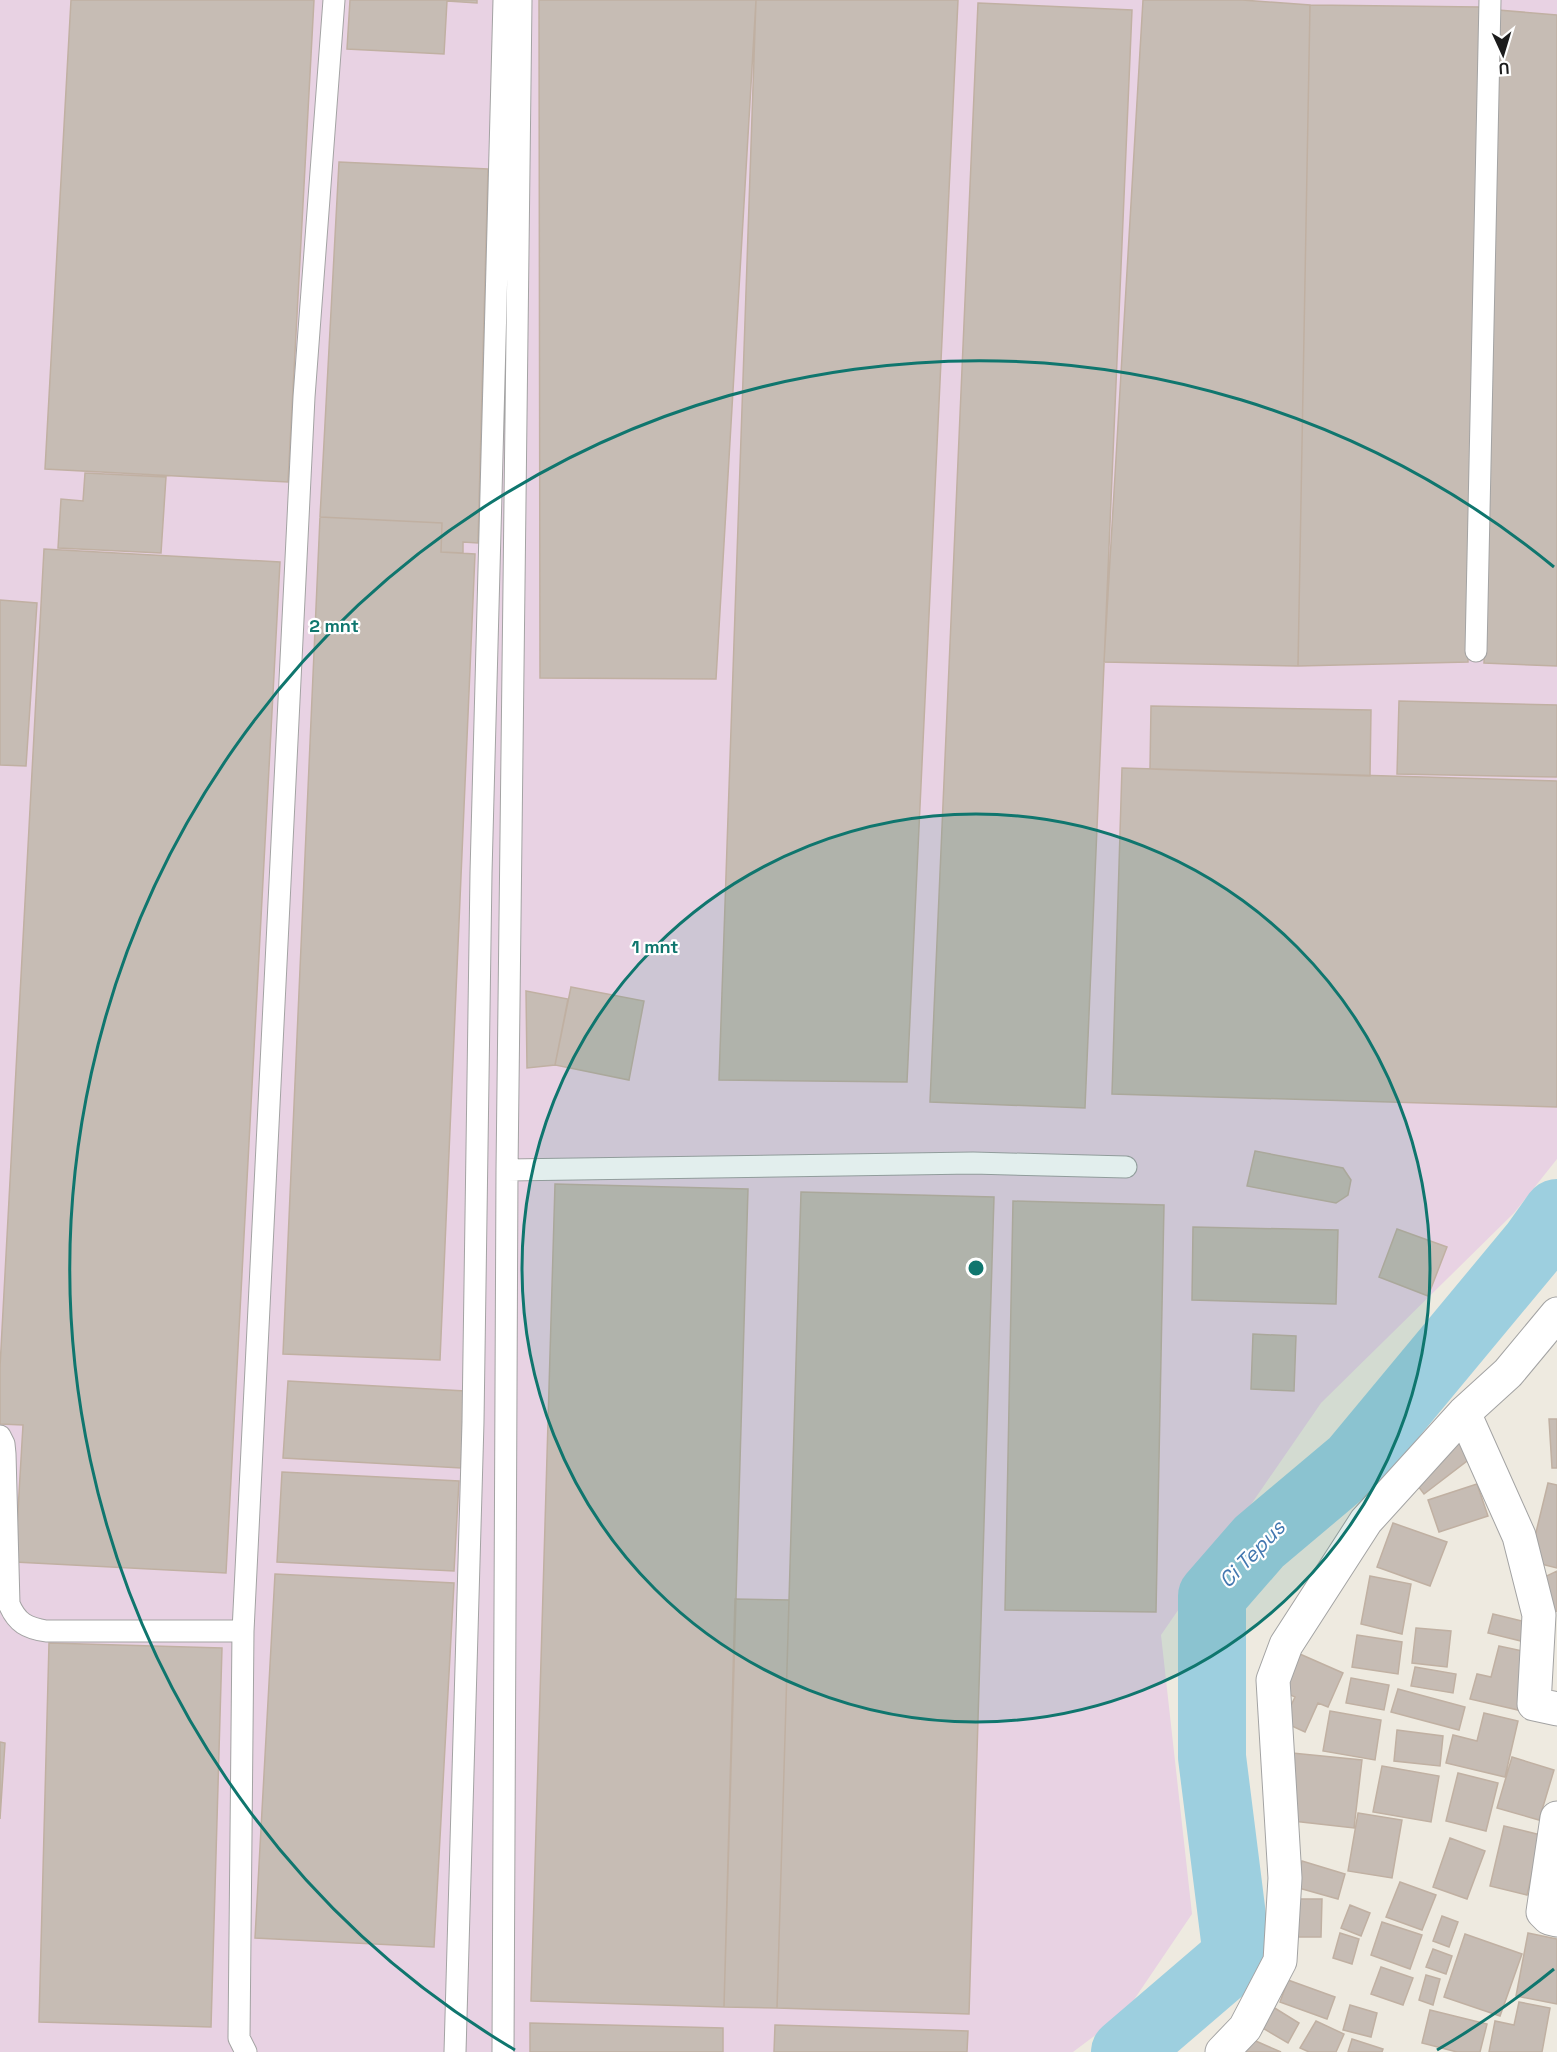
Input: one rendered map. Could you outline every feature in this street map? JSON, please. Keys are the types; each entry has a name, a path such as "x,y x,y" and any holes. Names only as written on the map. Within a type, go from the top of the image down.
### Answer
{"street":[{"path":"1222,2052 1245,2028 1280,1961 1285,1878 1273,1680 1286,1646 1366,1521 1464,1413 1508,1373 1557,1314"},
{"path":"1464,1413 1519,1536 1539,1615 1534,1704 1557,1709"},
{"path":"1557,1818 1543,1912 1549,1918 1557,1920"}],"lane":[{"path":"246,2052 239,2038 243,1631 304,397 334,0"},
{"path":"455,2052 473,1422 482,873 504,0"},
{"path":"502,2052 507,1170 521,0"},
{"path":"1476,651 1490,0"},
{"path":"507,1170 973,1163 1126,1167"},
{"path":"0,1436 5,1454 9,1604 20,1623 31,1629 46,1632 243,1631"}],"shaded area":[{"path":"0,0 1557,0 1557,1159 1514,1213 1321,1403 1161,1635 1192,1914 1125,2013 1073,2052 0,2052"}],"building":[{"path":"71,0 314,0 288,482 45,469"},
{"path":"350,0 477,0 477,3 447,1 444,54 347,49"},
{"path":"539,0 756,0 716,679 540,678"},
{"path":"756,0 958,0 907,1082 719,1080"},
{"path":"1143,0 1242,0 1310,5 1298,666 1104,662"},
{"path":"978,3 1132,10 1085,1108 930,1102"},
{"path":"1310,5 1480,7 1468,662 1298,666"},
{"path":"1498,10 1557,15 1557,666 1484,663"},
{"path":"339,162 488,169 478,543 463,542 463,553 441,552 442,523 320,517"},
{"path":"85,473 166,477 161,553 58,548 61,499 83,501"},
{"path":"320,517 442,523 441,552 475,554 440,1360 283,1354"},
{"path":"44,549 280,562 226,1573 15,1562 23,1425 0,1424 0,1367"},
{"path":"0,600 37,603 26,766 0,765"},
{"path":"1399,701 1557,705 1557,777 1397,774"},
{"path":"1151,706 1371,710 1370,776 1150,769"},
{"path":"1122,768 1557,781 1557,1107 1112,1094"},
{"path":"571,987 644,1001 629,1080 555,1065"},
{"path":"526,991 568,999 555,1065 527,1068"},
{"path":"1255,1151 1343,1168 1351,1180 1348,1195 1336,1203 1247,1186"},
{"path":"555,1184 748,1189 724,2007 531,2001"},
{"path":"801,1192 994,1197 969,2014 777,2008"},
{"path":"1013,1201 1164,1205 1156,1612 1005,1610"},
{"path":"1193,1227 1338,1230 1336,1304 1192,1300"},
{"path":"1397,1229 1447,1247 1428,1296 1379,1277"},
{"path":"1253,1334 1296,1336 1294,1391 1251,1389"},
{"path":"288,1381 465,1391 461,1468 283,1458"},
{"path":"1549,1419 1557,1419 1557,1468 1552,1468"},
{"path":"1468,1435 1480,1451 1424,1494 1411,1477"},
{"path":"282,1472 459,1481 454,1571 277,1562"},
{"path":"1548,1483 1557,1485 1557,1568 1529,1561"},
{"path":"1477,1484 1488,1516 1439,1532 1428,1500"},
{"path":"1393,1523 1447,1542 1430,1586 1377,1567"},
{"path":"1557,1571 1557,1611 1551,1614 1536,1581"},
{"path":"275,1574 454,1583 434,1947 255,1938"},
{"path":"1370,1576 1411,1584 1402,1634 1361,1624"},
{"path":"735,1599 789,1600 777,2008 724,2007"},
{"path":"1493,1614 1530,1623 1525,1642 1488,1633"},
{"path":"1416,1628 1451,1631 1447,1667 1412,1663"},
{"path":"1357,1635 1402,1642 1398,1674 1352,1667"},
{"path":"49,1643 222,1648 211,2027 39,2022"},
{"path":"1499,1646 1532,1653 1518,1710 1470,1699 1477,1674 1491,1677"},
{"path":"1293,1651 1343,1673 1328,1707 1318,1703 1305,1732 1283,1722 1295,1697 1276,1688"},
{"path":"1415,1667 1456,1674 1453,1693 1411,1686"},
{"path":"1351,1678 1389,1685 1384,1710 1346,1703"},
{"path":"1398,1689 1465,1707 1459,1730 1391,1712"},
{"path":"1330,1711 1381,1720 1375,1760 1323,1751"},
{"path":"1484,1713 1518,1721 1505,1777 1446,1763 1453,1735 1477,1741"},
{"path":"1397,1730 1443,1736 1440,1766 1394,1761"},
{"path":"0,1742 5,1743 0,1819"},
{"path":"1292,1753 1362,1760 1354,1828 1284,1820"},
{"path":"1512,1757 1554,1770 1539,1820 1497,1808"},
{"path":"1382,1766 1439,1776 1431,1822 1373,1812"},
{"path":"1458,1773 1498,1783 1486,1831 1446,1821"},
{"path":"1358,1813 1402,1820 1392,1878 1348,1871"},
{"path":"1504,1826 1541,1835 1527,1895 1490,1886"},
{"path":"1450,1838 1485,1851 1467,1899 1433,1887"},
{"path":"1302,1861 1345,1874 1338,1899 1295,1887"},
{"path":"1400,1882 1436,1895 1422,1930 1386,1917"},
{"path":"1288,1899 1322,1899 1321,1937 1288,1937"},
{"path":"1350,1905 1370,1913 1361,1936 1341,1928"},
{"path":"1442,1916 1458,1922 1449,1947 1433,1941"},
{"path":"1382,1922 1422,1935 1410,1969 1371,1955"},
{"path":"1340,1933 1359,1939 1352,1964 1333,1958"},
{"path":"1528,1933 1557,1939 1557,2004 1516,1996"},
{"path":"1465,1934 1522,1954 1500,2016 1444,1997"},
{"path":"1433,1949 1452,1956 1446,1974 1426,1967"},
{"path":"1381,1967 1413,1978 1403,2005 1371,1994"},
{"path":"1426,1975 1440,1979 1433,2005 1419,2000"},
{"path":"1288,1980 1335,1997 1327,2019 1280,2002"},
{"path":"1519,2002 1550,2008 1542,2052 1489,2052 1495,2021 1514,2025"},
{"path":"1350,2005 1377,2013 1371,2037 1343,2030"},
{"path":"1273,2007 1299,2023 1288,2043 1261,2027"},
{"path":"1430,2010 1487,2024 1480,2052 1457,2052 1422,2043"},
{"path":"1316,2021 1344,2034 1336,2052 1309,2052 1300,2048"},
{"path":"530,2023 723,2028 723,2052 530,2052"},
{"path":"775,2025 968,2031 967,2052 774,2052"},
{"path":"1242,2035 1281,2052 1234,2052"},
{"path":"1352,2039 1383,2049 1382,2052 1348,2052"}],"waterway":[{"name":"Ci Tepus","path":"1125,2052 1237,1956 1212,1757 1212,1596 1259,1542 1354,1462 1535,1244 1557,1213"}]}
